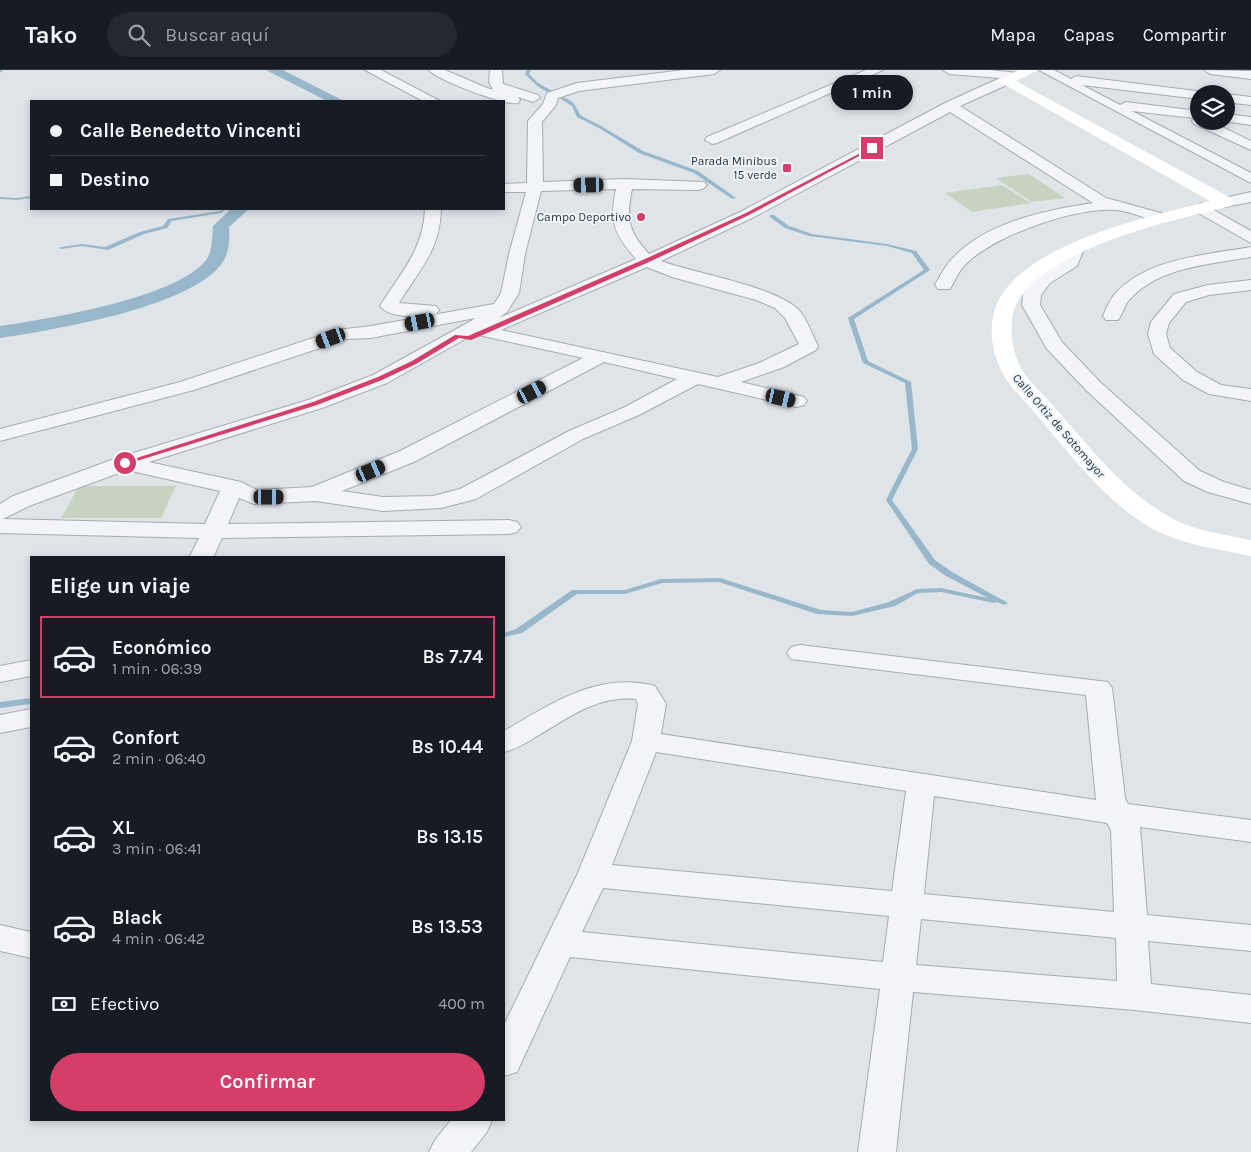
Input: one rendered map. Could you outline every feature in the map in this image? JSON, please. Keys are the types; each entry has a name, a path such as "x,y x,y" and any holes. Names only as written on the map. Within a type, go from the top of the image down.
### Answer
{"street":[{"path":"371,70 431,100"},
{"path":"435,70 482,91 513,100"},
{"path":"496,70 495,82 498,87 533,98"},
{"path":"505,101 552,96 577,87 591,77 714,70"},
{"path":"712,140 877,70"},
{"path":"949,70 1011,79 1225,202"},
{"path":"458,336 468,338 647,261 748,214 950,106 1031,70"},
{"path":"1045,70 1251,178"},
{"path":"1210,70 1251,75"},
{"path":"1061,78 1190,94"},
{"path":"0,513 21,501 125,463 315,404 371,382 414,362 501,308 510,294 517,254 535,186 535,121 550,105 552,96"},
{"path":"1235,99 1251,101"},
{"path":"1111,104 1190,114"},
{"path":"950,106 1101,201 1113,206 1162,218"},
{"path":"1182,113 1190,117"},
{"path":"1235,119 1251,121"},
{"path":"1218,130 1251,146"},
{"path":"625,184 619,213 620,224 628,240 647,261 678,273 762,296 780,304 793,316 808,346 785,361 764,370 718,383"},
{"path":"505,188 625,184 698,185"},
{"name":"Calle Ortiz de Sotomayor","path":"1251,197 1162,218 1076,249 1041,267 1021,283 1010,298 1000,329 1004,353 1013,373 1106,481 1123,496 1160,522 1184,533 1251,548"},
{"path":"944,285 956,263 974,248 1001,233 1074,209 1113,206"},
{"path":"1201,208 1251,238"},
{"path":"433,210 434,222 425,253 388,306 402,310 501,308"},
{"path":"1076,249 1070,262 1044,279 1032,294 1031,305 1054,345 1094,387 1192,476 1216,487 1251,497"},
{"path":"1112,316 1114,308 1124,293 1151,275 1170,269 1251,252"},
{"path":"1251,285 1208,290 1180,298 1160,322 1157,334 1161,350 1190,376 1251,412"},
{"path":"0,435 187,386 292,353 344,334 371,332 501,308"},
{"path":"482,332 602,356 797,402"},
{"path":"316,494 408,456 602,356"},
{"path":"125,463 233,487 254,497 316,494 384,504 433,503 468,494 576,435 632,411 694,378"},
{"path":"1216,390 1251,395"},
{"path":"202,556 233,487"},
{"path":"0,526 212,531 510,527"},
{"path":"800,653 1099,688 1110,798 1126,830 1135,996"},
{"path":"0,674 30,668"},
{"path":"505,742 578,702 604,692 623,689 645,692 652,704 646,741 593,875 507,1049"},
{"path":"0,724 30,718"},
{"path":"646,741 1119,814 1251,832"},
{"path":"878,1152 921,784"},
{"path":"593,875 1251,938"},
{"path":"0,938 30,945"},
{"path":"561,943 898,977 1135,996 1251,1009"},
{"path":"448,1152 473,1121"}],"green space":[{"path":"1029,174 1065,198 1032,202 996,178"},
{"path":"1002,185 1031,203 972,212 945,193"},
{"path":"79,486 176,486 161,518 61,518"}],"waterway":[{"path":"273,70 335,100"},
{"path":"529,70 527,74 537,84 551,92"},
{"path":"562,98 574,105 578,116 641,152 696,172 734,198"},
{"path":"0,198 30,197"},
{"path":"61,248 82,245 106,249 142,233 165,227 170,220 221,212 223,210"},
{"path":"0,332 60,322 117,309 187,282 201,274 216,259 221,241 221,226 240,210"},
{"path":"772,216 787,227 811,235 887,245 914,252 927,270 851,318 865,362 908,382 915,449 889,500 932,562 949,574 1004,603"},
{"path":"505,635 519,631 575,592 625,592 661,581 720,580 820,612 852,614 892,604 917,591 941,590 994,601"},
{"path":"0,705 30,701"}],"place":[{"name":"Parada Minibus 15 verde","path":"787,168"},
{"name":"Campo Deportivo","path":"641,217"}],"route":[{"path":"125,463 315,404 380,379 414,362 458,336 468,338 647,261 732,219 748,214 872,148"}]}
